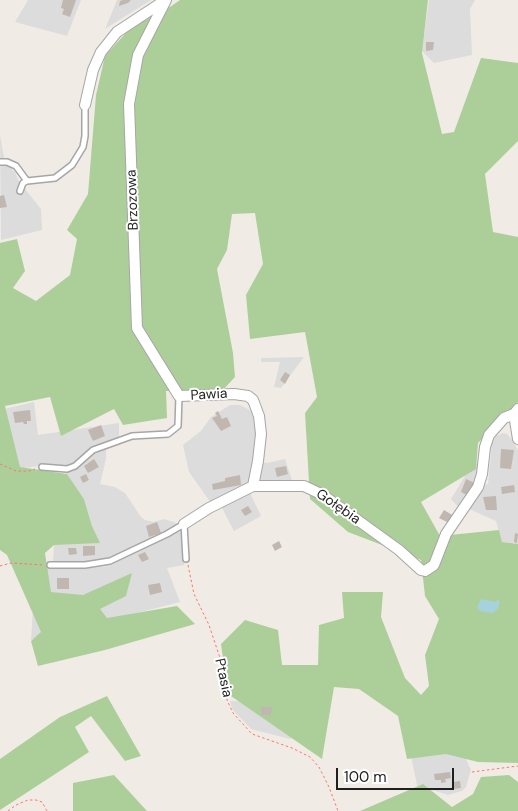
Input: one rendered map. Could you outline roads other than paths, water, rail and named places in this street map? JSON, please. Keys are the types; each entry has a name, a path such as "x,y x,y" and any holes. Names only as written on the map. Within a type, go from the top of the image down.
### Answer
{"street":[{"path":"85,105 101,52 117,32 166,0"},
{"name":"Brzozowa","path":"166,0 138,55 129,113 137,328 179,396"},
{"name":"Pawia","path":"179,396 234,394 248,396 253,400 259,416 261,434 253,486"},
{"path":"516,411 518,439"},
{"name":"Gołębia","path":"184,524 209,508 253,486 304,486 313,489 399,550 421,570 426,571 434,565 446,534 478,487 489,435 504,418 516,411"}],"lane":[{"path":"20,191 27,181 55,178 75,161 83,147 85,136 85,105"},
{"path":"0,162 7,162 16,166 27,181"},
{"name":"Pawia","path":"42,467 67,470 75,466 93,450 132,436 168,434 178,426 179,396"},
{"path":"184,524 186,559"},
{"name":"Gołębia","path":"50,565 85,565 110,561 184,524"}],"water":[{"path":"481,599 495,602 498,600 500,603 493,613 480,611 477,608"}]}
